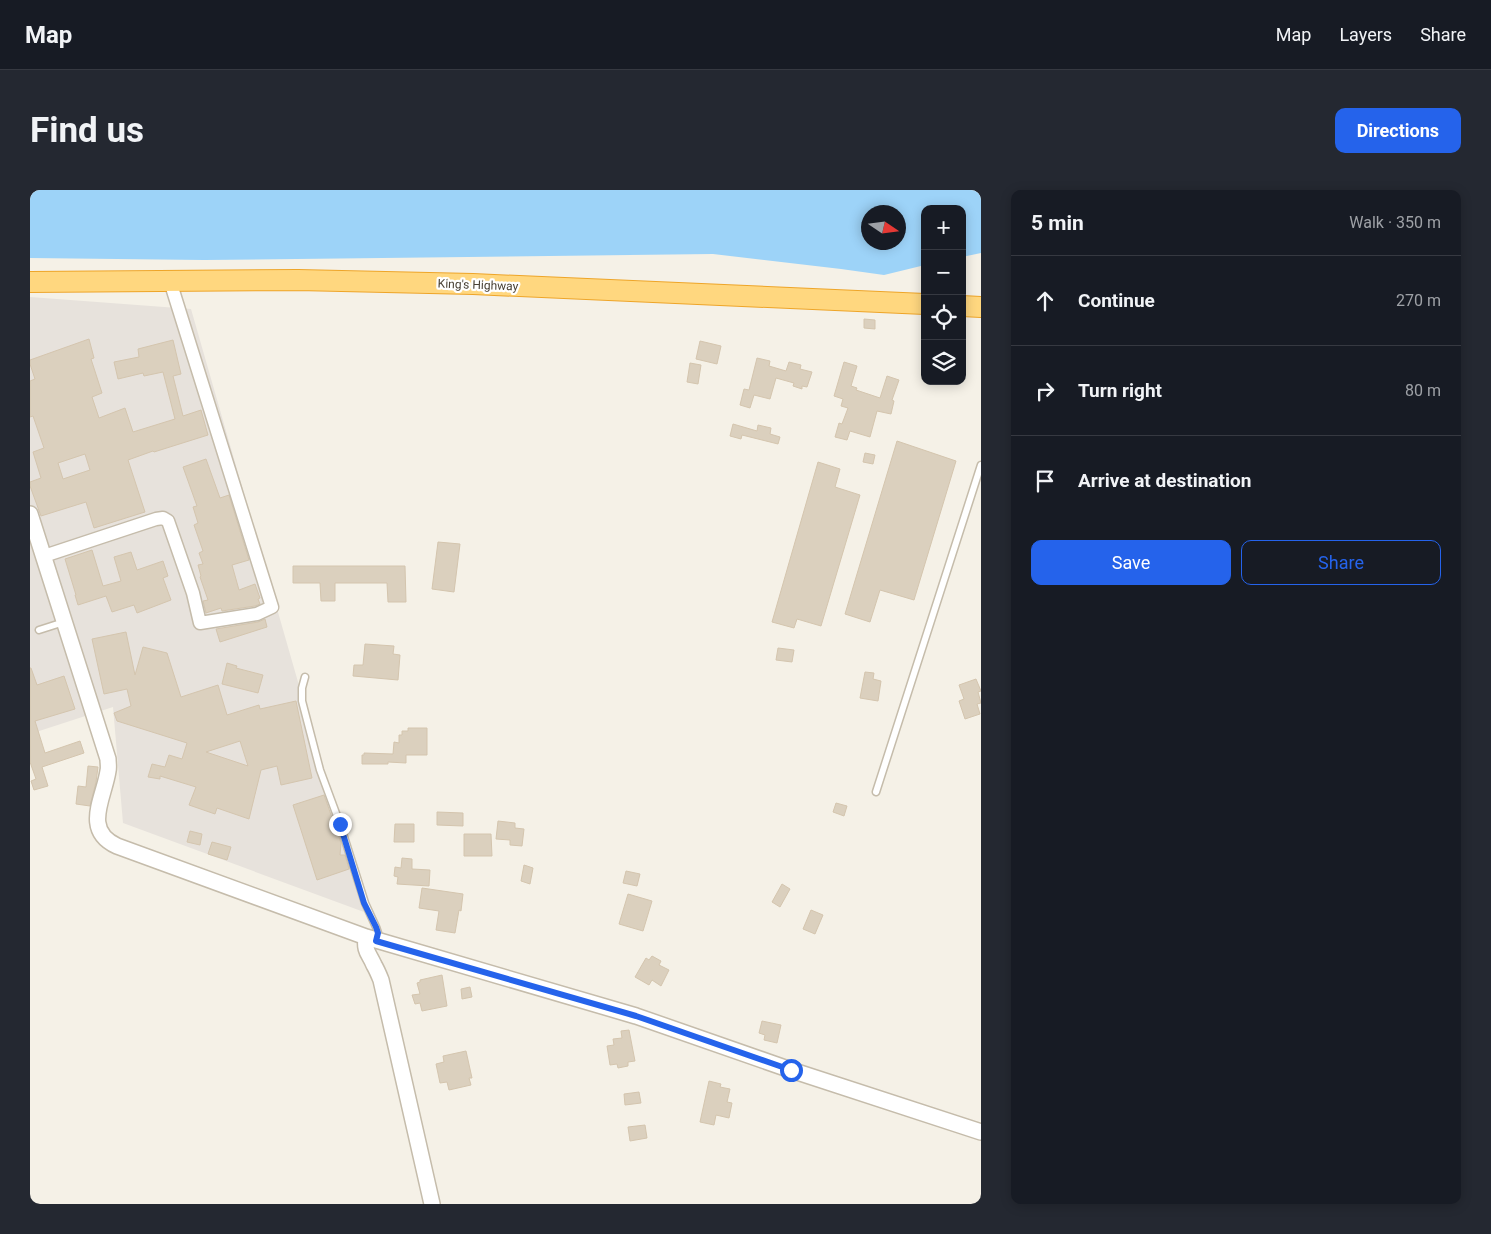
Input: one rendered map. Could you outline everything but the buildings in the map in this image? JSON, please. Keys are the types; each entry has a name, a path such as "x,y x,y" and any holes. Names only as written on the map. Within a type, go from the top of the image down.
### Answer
{"highway":[{"name":"King's Highway","path":"30,282 298,280 473,284 921,304"},
{"path":"966,306 981,307"}],"street":[{"path":"44,556 156,518 163,518 168,521 190,584 200,623 257,614 272,607 170,281"},
{"path":"30,514 108,759 108,770 99,802 98,816 99,828 109,842 371,939 636,1016 791,1070 981,1132"},
{"path":"371,939 365,945 366,953 373,962 381,980 432,1204"}],"lane":[{"path":"876,792 981,465"},
{"path":"39,630 65,622"},
{"path":"305,676 302,688 302,701 320,770 340,824 364,903 378,933 371,939"}],"shaded area":[{"path":"30,297 191,309 364,912 123,823 113,707 30,734"}],"water":[{"path":"30,190 981,190 981,253 966,256 966,205 921,205 921,266 884,275 713,254 204,260 30,258"}],"route":[{"path":"340,824 364,903 378,933 376,941 636,1016 791,1070"}]}
